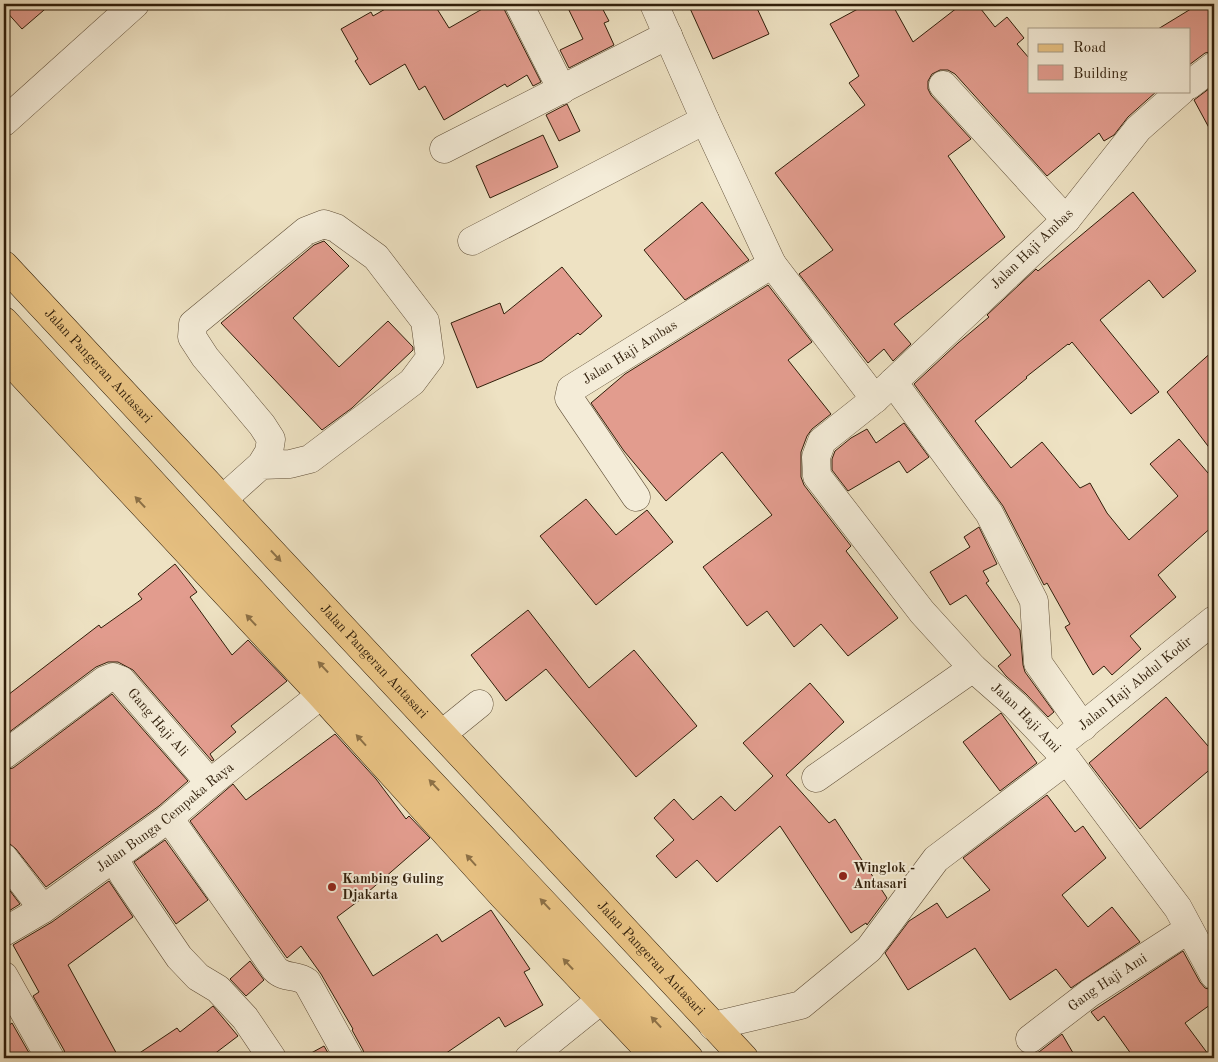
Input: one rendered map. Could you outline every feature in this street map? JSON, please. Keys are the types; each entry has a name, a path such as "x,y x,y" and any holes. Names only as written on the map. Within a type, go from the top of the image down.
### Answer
{"main road":[{"name":"Jalan Pangeran Antasari","path":"4,265 744,1058"},
{"path":"4,285 297,605 609,934 723,1058"},
{"path":"4,321 280,621 689,1058"},
{"path":"4,355 656,1058"}],"street":[{"path":"4,122 135,4"},
{"path":"519,4 562,90"},
{"path":"654,4 772,264 989,513 1034,601 1038,663 1083,727"},
{"path":"444,149 668,35"},
{"path":"1190,84 1214,66"},
{"path":"943,85 1066,220"},
{"name":"Jalan Haji Ambas","path":"817,476 816,457 822,441 884,391 1066,220 1138,129 1180,92"},
{"path":"472,241 705,120"},
{"path":"223,499 261,465 269,452 271,439 262,425 205,358 192,338 193,324 306,231 324,224 336,228 376,257 425,321 430,358 412,382 310,459 290,464 261,465"},
{"name":"Jalan Haji Ambas","path":"636,497 570,398 571,389 772,264"},
{"name":"Jalan Haji Ami","path":"817,476 922,612 973,668 1015,705 1061,754 1178,908 1214,975"},
{"name":"Jalan Haji Abdul Kodir","path":"713,1026 800,1005 869,949 936,858 1061,754 1083,727 1214,620"},
{"path":"816,778 973,668"},
{"name":"Gang Haji Ali","path":"4,755 105,680 113,677 121,680 210,783"},
{"name":"Jalan Bunga Cempaka Raya","path":"4,932 43,909 169,818 321,695"},
{"path":"442,734 479,704"},
{"path":"169,818 275,969 282,975 300,978 307,982 349,1058"},
{"path":"4,858 43,909"},
{"path":"114,858 124,876 179,957 198,977 218,989 250,1026 272,1058"},
{"name":"Gang Haji Ami","path":"1030,1039 1090,993 1189,929"},
{"path":"4,976 50,1058"},
{"path":"529,1058 601,1000"}],"building":[{"path":"4,4 51,4 22,29 4,9"},
{"path":"394,4 434,4 449,28 491,4 503,4 541,82 533,86 527,75 507,87 505,84 444,120 425,86 419,90 405,64 370,85 355,61 358,59 341,29 371,12 373,16"},
{"path":"566,4 600,4 609,21 604,23 614,45 569,68 560,50 583,39"},
{"path":"688,4 755,4 769,34 713,59"},
{"path":"867,4 892,4 913,42 962,4 977,4 995,27 1007,17 1024,38 1017,44 1028,57 1028,92 1156,92 1128,117 1114,135 1104,141 1099,133 1047,176 955,74 948,70 940,70 932,74 928,81 928,89 931,95 971,139 948,156 1005,237 894,324 911,344 893,361 884,349 868,363 799,274 833,250 775,173 865,105 849,83 859,76 830,24"},
{"path":"1199,4 1214,4 1214,51 1205,53 1190,64 1190,28 1160,28"},
{"path":"1214,85 1214,137 1194,100"},
{"path":"567,104 580,131 559,141 546,115"},
{"path":"543,135 558,167 490,198 476,166"},
{"path":"1133,192 1196,271 1163,298 1149,280 1100,320 1159,392 1131,414 1072,342 1026,377 975,421 1011,468 1042,442 1080,488 1090,483 1107,513 1129,540 1178,496 1150,464 1179,439 1214,480 1214,525 1158,575 1176,597 1130,636 1141,649 1112,675 1104,666 1093,675 1065,627 1070,624 1047,583 1044,585 1003,506 914,384 989,317 987,315 1036,269 1038,271"},
{"path":"702,202 749,260 685,300 644,250"},
{"path":"324,241 349,266 293,318 339,367 388,321 413,347 413,350 352,408 322,430 221,323 314,245"},
{"path":"562,267 602,316 580,335 578,333 542,361 477,388 451,323 500,303 504,314"},
{"path":"768,285 812,342 788,360 831,414 812,429 807,436 801,452 801,477 804,485 851,546 846,551 898,618 848,656 821,624 794,647 767,611 747,626 703,567 772,515 722,452 666,501 624,451 591,403 625,374"},
{"path":"1214,350 1214,454 1167,392"},
{"path":"904,423 929,457 907,473 899,461 848,491 832,470 832,459 835,451 851,438 867,429 876,443"},
{"path":"586,499 616,535 647,510 673,542 596,605 540,536"},
{"path":"979,527 997,564 983,571 989,581 986,583 1020,630 1025,672 1054,712 1048,717 998,666 1011,655 966,595 950,605 930,572 970,547 964,537"},
{"path":"175,564 197,592 190,597 232,655 248,640 287,681 231,726 236,732 210,754 214,760 212,761 133,670 118,662 108,662 96,667 4,736 4,698 99,625 101,628 142,599 138,594"},
{"path":"528,610 589,688 634,650 697,726 636,777 546,669 506,701 471,655"},
{"path":"810,683 844,722 786,775 829,823 835,819 887,898 867,925 866,923 851,933 780,826 717,882 697,860 676,878 656,856 674,840 654,818 674,799 693,820 721,796 735,811 773,776 743,743"},
{"path":"112,694 188,781 159,806 46,887 16,849 10,844 4,843 4,770 13,768"},
{"path":"1166,697 1214,753 1214,766 1140,829 1089,763"},
{"path":"1001,713 1037,763 1000,791 963,742"},
{"path":"335,734 376,779 406,819 409,816 430,838 369,893 337,917 373,976 437,934 442,942 491,910 530,969 524,972 543,1005 505,1027 499,1017 439,1058 365,1058 353,1029 321,974 301,946 287,958 190,821 233,784 246,800"},
{"path":"1047,795 1075,832 1083,826 1106,858 1062,895 1088,927 1112,907 1140,942 1071,988 1056,969 1010,1000 975,948 908,990 885,953 909,921 937,903 947,918 990,890 963,858"},
{"path":"165,840 208,900 176,924 134,862"},
{"path":"109,881 133,917 68,965 119,1058 66,1058 64,1050 33,996 39,992 13,945 52,922"},
{"path":"4,883 20,904 4,914"},
{"path":"1183,951 1200,982 1205,988 1212,990 1214,993 1214,1002 1185,1023 1211,1058 1134,1058 1104,1016 1098,1021 1091,1012"},
{"path":"250,961 264,980 246,996 230,979"},
{"path":"213,1006 238,1036 209,1058 132,1058 177,1028 180,1032"},
{"path":"12,1023 32,1058 4,1058 4,1029"},
{"path":"1062,1034 1076,1058 1012,1058 1022,1052 1032,1054 1039,1052"},
{"path":"324,1046 331,1058 302,1058"}],"place":[{"name":"Winglok - Antasari","path":"843,876"},
{"name":"Kambing Guling Djakarta","path":"332,887"}]}
